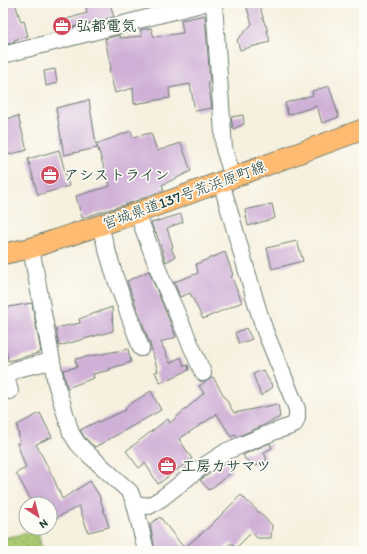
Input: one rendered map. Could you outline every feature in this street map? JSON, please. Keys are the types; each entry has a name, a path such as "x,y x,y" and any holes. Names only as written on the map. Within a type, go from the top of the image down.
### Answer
{"main road":[{"name":"宮城県道137号荒浜原町線","path":"3,254 30,248 134,214 364,129"}],"street":[{"path":"3,55 205,3"},
{"path":"135,504 149,506 226,451 294,424 297,418 297,409 256,306 227,180 214,3"},
{"path":"140,220 161,277 203,372"},
{"path":"102,233 115,277 141,348"},
{"path":"30,248 56,383 71,433 78,444 130,492 135,504 146,551"},
{"path":"10,391 6,376 17,369 52,361"}],"green space":[{"path":"18,535 39,536 42,551 4,551 3,538"}],"building":[{"path":"3,3 15,3 21,22 24,21 28,36 14,40 15,42 3,45"},
{"path":"102,3 110,3 114,17 56,31 54,23 87,13 86,8"},
{"path":"259,3 270,42 240,50 237,40 252,24 246,5"},
{"path":"205,15 210,81 208,82 212,108 195,111 190,84 169,88 170,98 134,104 133,88 115,93 109,69 111,68 105,39 119,35 120,38 142,36 140,30 151,28 154,37 183,33 181,20"},
{"path":"55,69 57,83 46,86 44,71"},
{"path":"329,86 339,117 322,123 317,106 288,115 285,103 313,95 312,91"},
{"path":"89,100 96,144 131,131 133,137 151,133 157,151 181,143 191,171 162,185 164,190 130,203 82,218 76,196 110,186 97,146 97,148 64,155 56,108"},
{"path":"243,115 244,124 233,129 231,117"},
{"path":"18,116 27,150 8,155 3,135 3,120"},
{"path":"59,150 69,186 38,195 28,159"},
{"path":"272,204 275,218 248,226 245,210"},
{"path":"181,214 183,222 167,228 173,247 171,248 175,257 166,262 156,232 155,233 151,223"},
{"path":"297,241 303,261 272,269 267,248"},
{"path":"225,252 233,275 231,276 242,302 203,319 190,293 180,297 174,282 198,273 196,264"},
{"path":"149,271 176,337 161,342 170,363 181,357 184,366 188,365 189,370 160,383 155,372 158,371 150,344 127,281"},
{"path":"32,303 41,352 8,361 3,335 3,308"},
{"path":"112,307 113,331 59,346 56,328 80,323 79,319"},
{"path":"246,328 252,339 239,344 235,333"},
{"path":"128,349 131,362 109,369 110,370 93,374 94,378 67,388 63,370 77,367 75,359"},
{"path":"263,370 273,387 261,396 253,374"},
{"path":"213,377 234,413 278,404 280,417 237,437 236,434 231,437 217,414 179,439 192,459 158,484 145,463 139,468 126,451 166,420 168,419 170,423 204,393 199,386"},
{"path":"151,391 161,410 95,447 85,438 80,430 126,410 125,407"},
{"path":"40,413 52,437 36,444 54,479 62,499 90,481 99,495 109,527 88,532 79,506 58,517 58,496 29,496 16,473 26,468 17,443 20,443 17,425"},
{"path":"270,443 272,448 264,452 267,460 256,466 245,459 243,455"},
{"path":"226,463 232,472 209,490 200,480"},
{"path":"241,495 272,525 271,538 257,538 252,532 236,548 231,543 221,551 155,550 150,524 160,517 184,548 208,528"}],"place":[{"name":"弘都電気","path":"62,26"},
{"name":"アシストライン","path":"50,175"},
{"name":"工房カサマツ","path":"167,466"}]}
